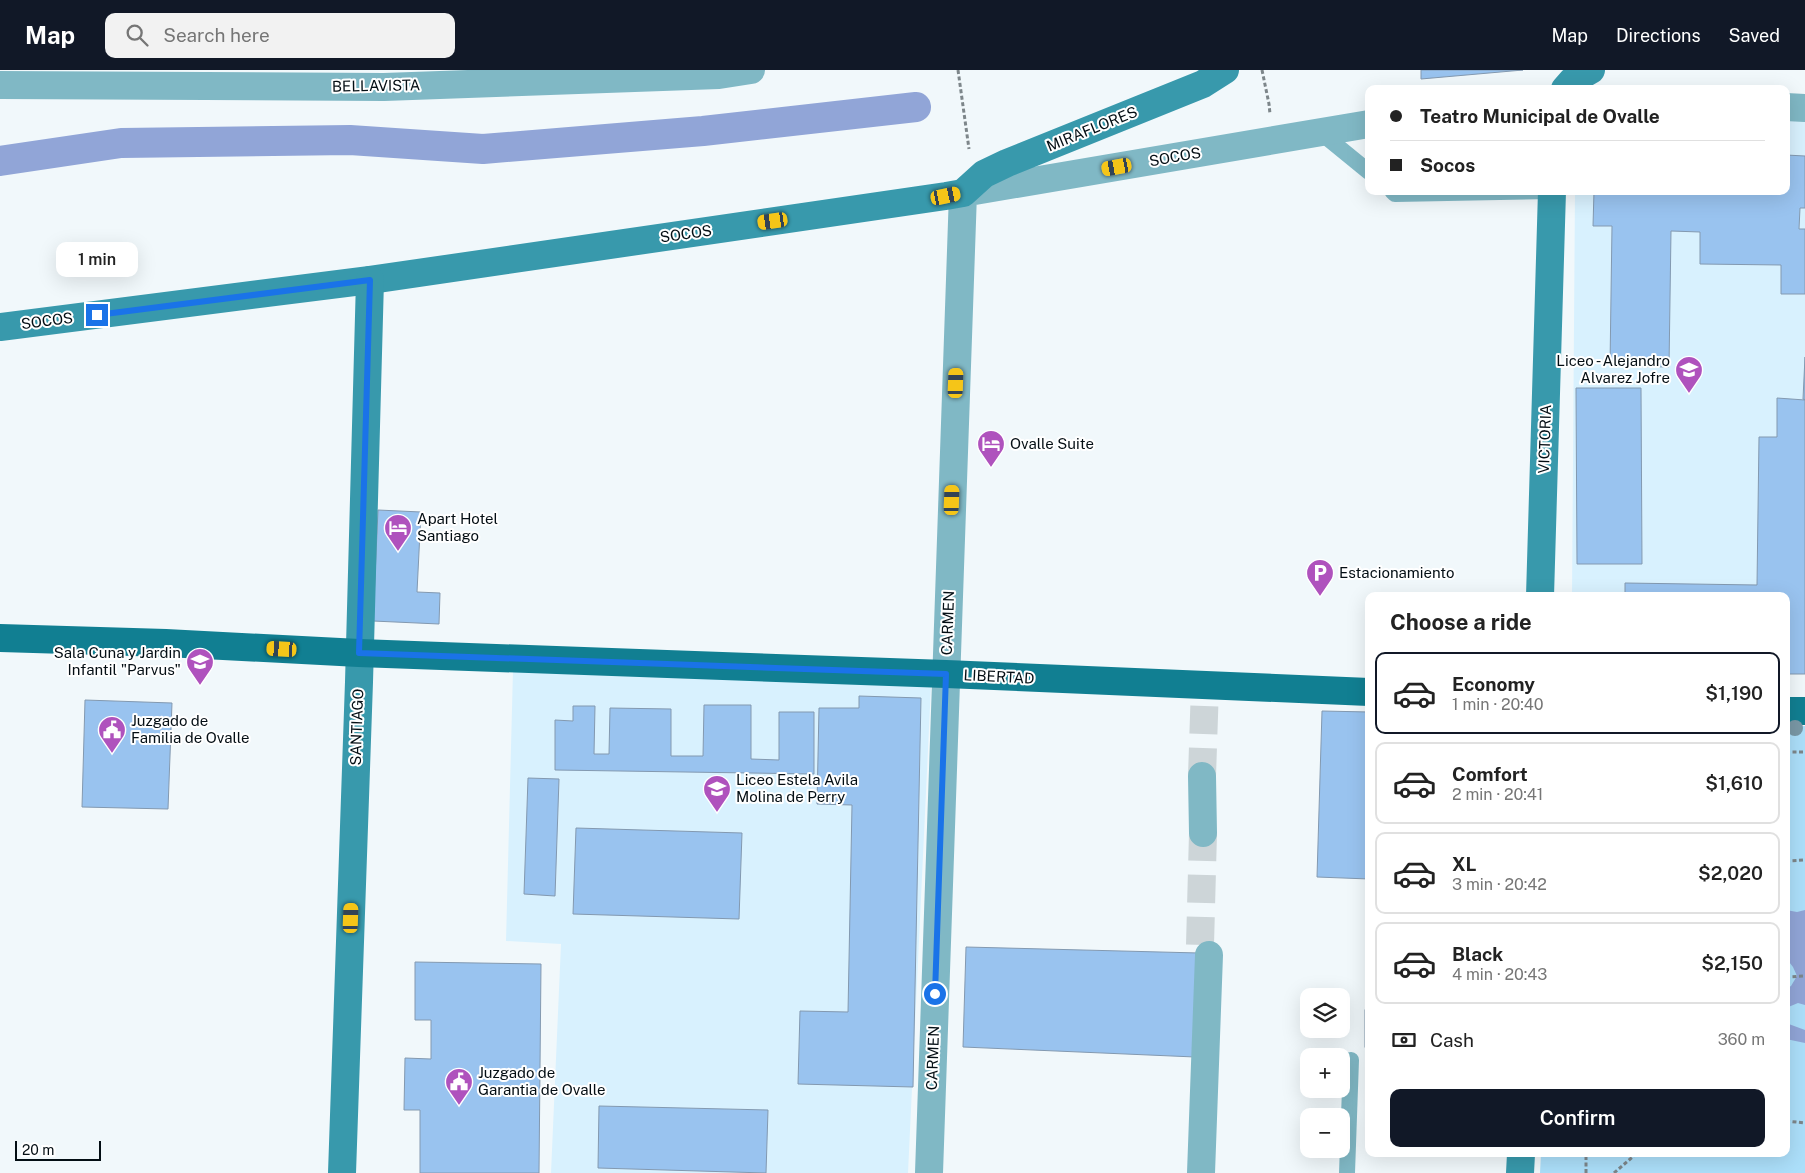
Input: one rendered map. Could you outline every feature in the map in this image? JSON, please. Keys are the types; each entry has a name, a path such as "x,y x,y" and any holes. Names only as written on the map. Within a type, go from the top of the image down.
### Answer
{"main road":[{"name":"LIBERTAD","path":"0,638 166,643 359,653 946,674 1365,692"},
{"path":"1790,711 1805,712"}],"street":[{"name":"BELLAVISTA","path":"0,85 384,87 718,75 751,70"},
{"path":"1568,85 1591,70"},
{"name":"MIRAFLORES","path":"962,193 984,174 1207,75"},
{"path":"1790,107 1805,108"},
{"name":"SOCOS","path":"0,327 370,280 962,193 1365,125"},
{"name":"CARMEN","path":"929,1173 962,193"},
{"name":"VICTORIA","path":"1540,592 1552,195"},
{"name":"SANTIAGO","path":"342,1173 370,280"},
{"path":"1202,776 1203,833"},
{"path":"1201,1173 1209,955"},
{"path":"1520,1173 1521,1157"}],"lane":[{"path":"1320,132 1365,169"},
{"path":"1347,1173 1351,1060"}],"path":[{"path":"958,70 970,158"},
{"path":"1262,70 1270,104 1271,141"},
{"path":"1790,752 1805,752"},
{"path":"1790,861 1805,860"},
{"path":"1790,976 1805,976"},
{"path":"1790,1121 1805,1123"},
{"path":"1586,1157 1586,1173"},
{"path":"1614,1173 1633,1157"}],"shaded area":[{"name":"Liceo - Alejandro Alvarez Jofre","path":"1790,114 1805,114 1805,674 1790,674 1790,592 1572,592 1575,195 1790,195"},
{"name":"Liceo Estela Avila Molina de Perry","path":"513,670 931,686 908,1173 551,1173 561,944 506,941"},
{"path":"1790,726 1805,726 1805,1173 1540,1173 1541,1157 1790,1157"},
{"path":"1805,910 1805,1005 1798,1003 1790,1006 1790,987 1797,976 1790,963 1790,911 1797,912"},
{"path":"1790,1024 1805,1030 1805,1043 1790,1040"}],"building":[{"path":"1421,70 1523,70 1421,79"},
{"path":"1790,155 1805,156 1805,208 1800,208 1799,229 1805,229 1805,294 1781,294 1781,265 1700,264 1700,232 1671,231 1669,367 1610,366 1612,226 1593,226 1594,195 1790,195"},
{"path":"1805,357 1805,400 1803,399"},
{"path":"1576,388 1641,388 1642,564 1577,564"},
{"path":"1777,398 1805,400 1805,674 1790,674 1790,592 1625,592 1625,583 1757,585 1759,437 1777,437"},
{"name":"Apart Hotel Santiago","path":"378,510 421,512 417,592 440,593 439,624 373,621"},
{"path":"859,696 921,698 913,1087 798,1084 800,1011 848,1012 852,805 817,804 819,708 859,708"},
{"path":"85,700 172,703 168,809 82,807"},
{"path":"704,705 751,705 751,759 779,760 779,712 814,712 814,774 555,770 555,720 573,721 573,706 595,706 594,754 609,754 610,708 671,709 671,756 703,756"},
{"path":"1322,711 1365,712 1365,879 1317,877"},
{"path":"528,778 559,779 555,896 524,894"},
{"path":"576,828 742,833 739,919 573,914"},
{"path":"966,947 1199,953 1195,1057 963,1047"},
{"path":"415,962 541,964 539,1173 420,1173 420,1110 404,1110 405,1058 431,1059 431,1020 415,1020"},
{"path":"599,1106 768,1110 766,1173 598,1168"}],"waterway":[{"path":"0,161 121,143 350,140 483,149 703,131 916,107"}],"tunnel":[{"path":"1202,776 1205,686"},
{"path":"1203,833 1200,945 1209,955"}],"place":[{"name":"Liceo - Alejandro Alvarez Jofre","path":"1689,394"},
{"name":"Ovalle Suite","path":"991,468"},
{"name":"Apart Hotel Santiago","path":"398,552"},
{"name":"Estacionamiento","path":"1320,597"},
{"name":"Sala Cuna y Jardin Infantil \"Parvus\"","path":"200,686"},
{"name":"Juzgado de Familia de Ovalle","path":"112,754"},
{"name":"Liceo Estela Avila Molina de Perry","path":"717,813"},
{"name":"Juzgado de Garantia de Ovalle","path":"459,1106"}],"route":[{"path":"97,315 370,280 359,653 946,674 935,994"}]}
